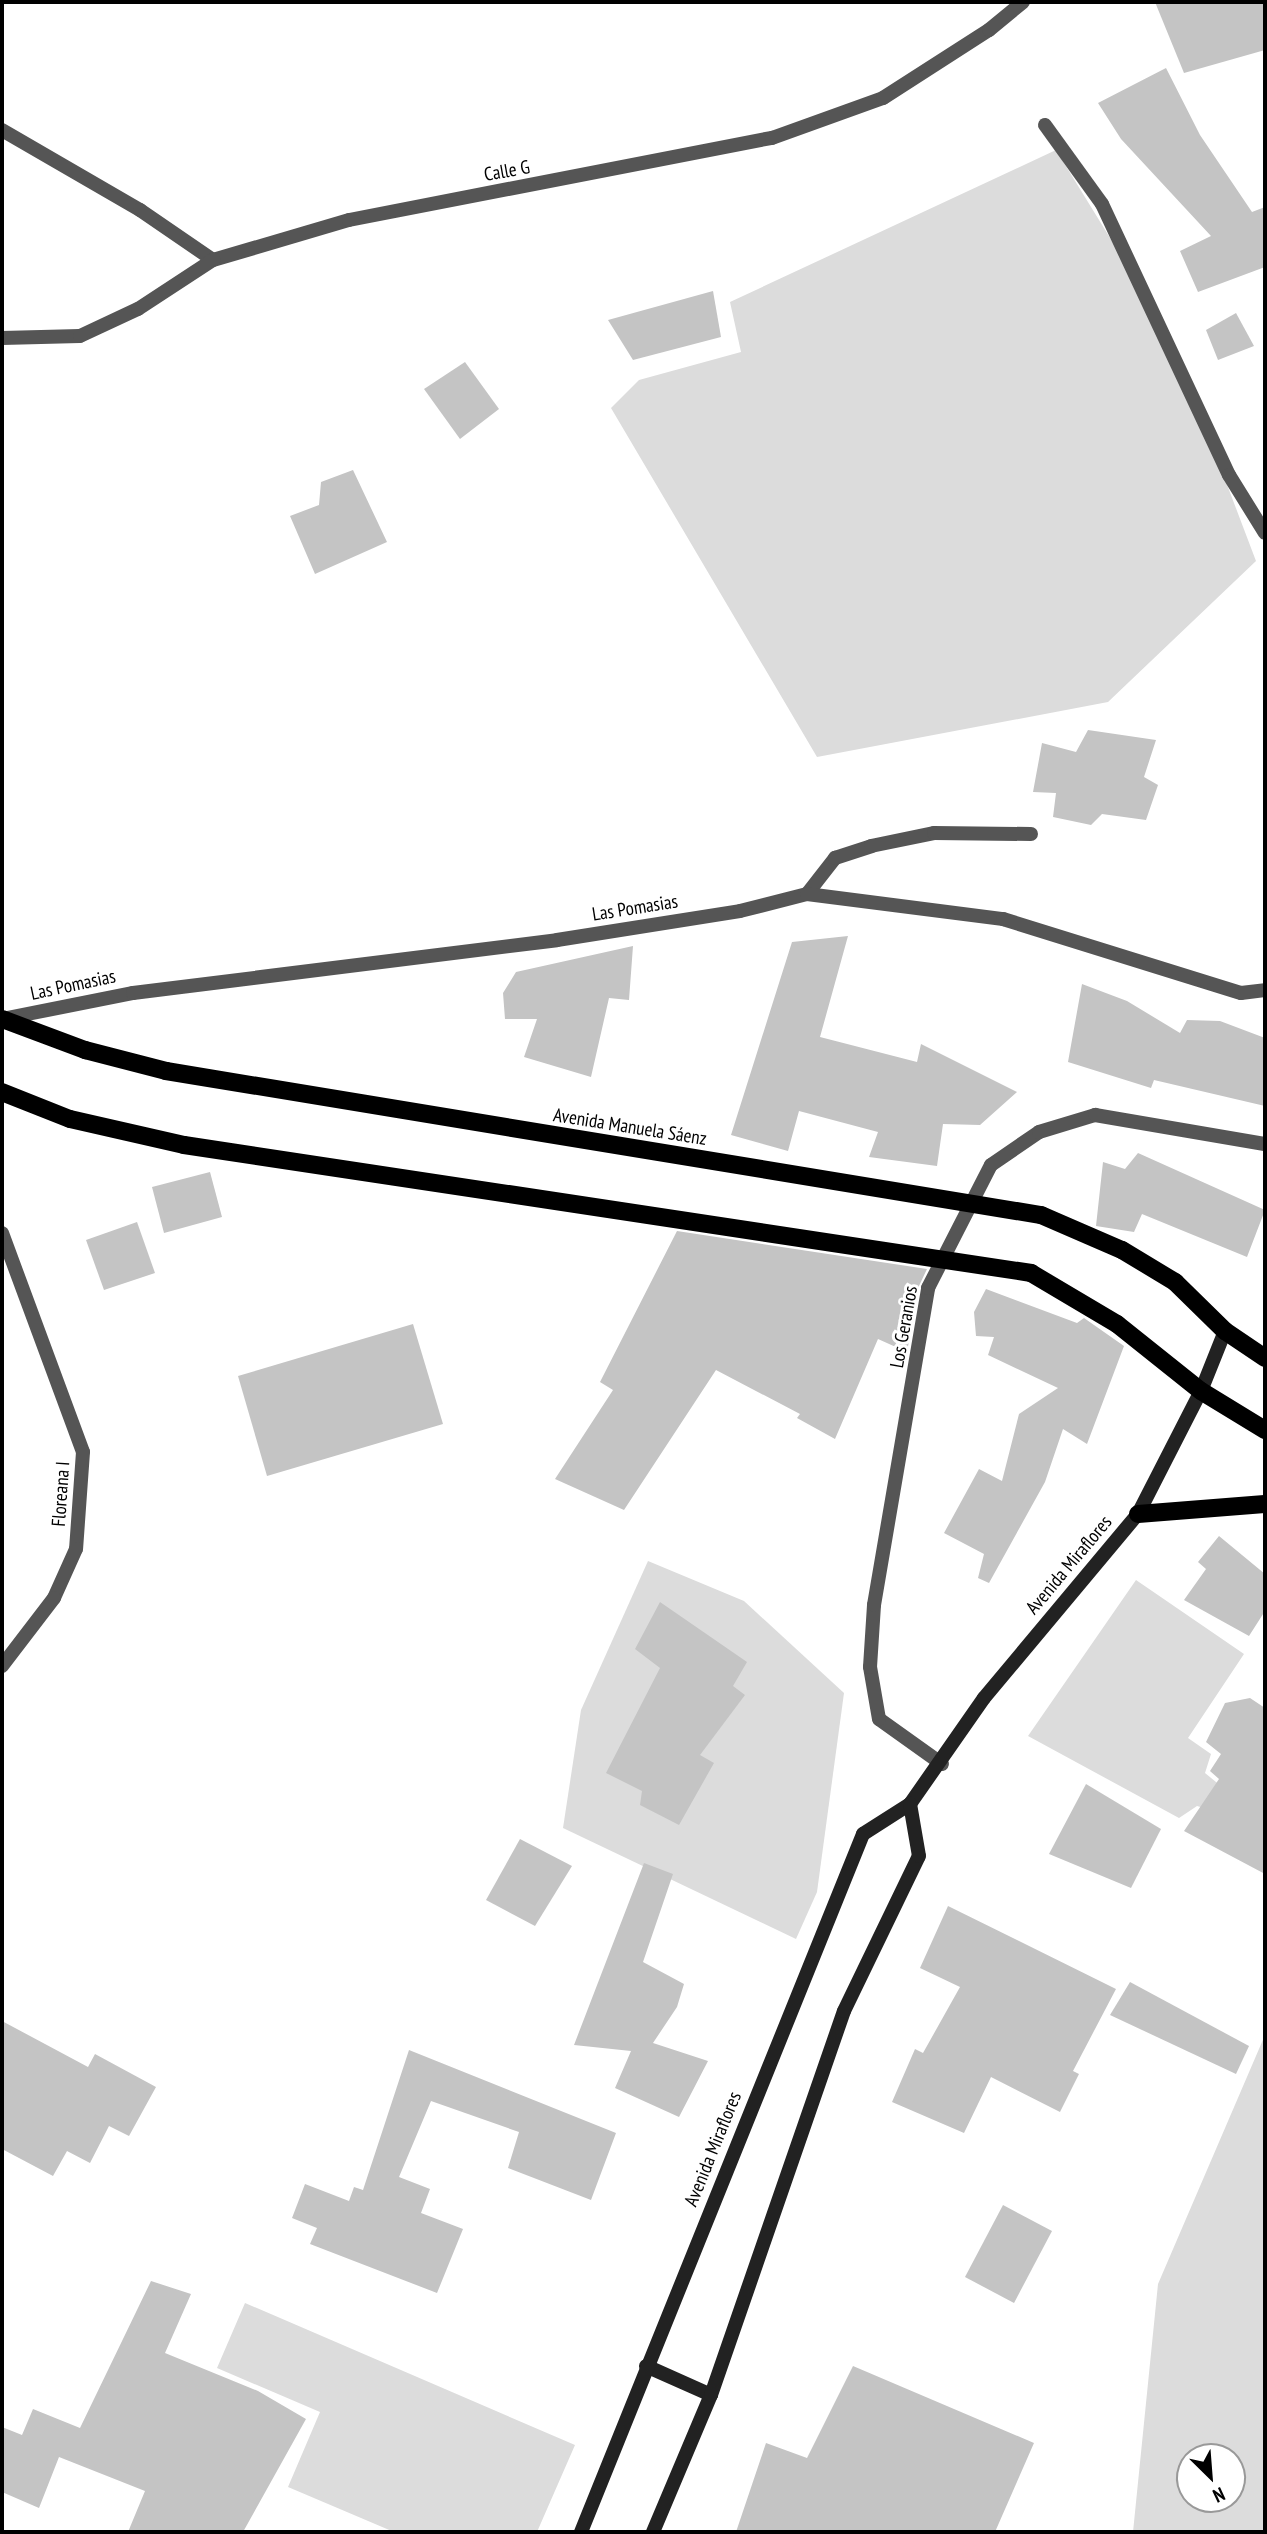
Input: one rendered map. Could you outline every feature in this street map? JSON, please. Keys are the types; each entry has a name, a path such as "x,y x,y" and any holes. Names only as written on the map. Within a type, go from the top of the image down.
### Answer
{"main road":[{"name":"Avenida Manuela Sáenz","path":"2,1020 85,1050 166,1071 1041,1215 1122,1250 1175,1282 1225,1331 1265,1358"},
{"path":"2,1092 70,1119 184,1145 1031,1273 1117,1324 1201,1391 1265,1430"},
{"name":"Avenida Miraflores","path":"581,2532 863,1834 910,1804 942,1764 984,1698 1138,1514 1201,1391 1225,1331"},
{"path":"1138,1514 1265,1504"},
{"path":"653,2532 711,2395 844,2011 919,1856 910,1804"},
{"path":"646,2366 711,2395"}],"street":[{"name":"Calle G","path":"2,338 80,336 138,309 213,260 349,220 772,138 883,98 989,30 1023,2"},
{"path":"1045,125 1102,204 1229,475 1265,533"},
{"path":"2,130 140,210 213,260"},
{"path":"807,894 835,858 871,846 934,833 1031,834"},
{"name":"Las Pomasias","path":"2,1020 133,993 557,940 740,912 807,894 1003,919 1241,993 1265,990"},
{"name":"Los Geranios","path":"942,1764 879,1719 870,1667 874,1605 928,1288 991,1165 1039,1132 1095,1115 1265,1144"},
{"name":"Floreana I","path":"2,1233 83,1452 76,1549 54,1598 2,1666"}],"shaded area":[{"path":"1056,150 1171,337 1256,561 1108,702 817,757 611,408 639,380 741,352 730,302"},
{"path":"648,1561 744,1601 844,1693 817,1892 796,1939 563,1828 581,1710"},
{"path":"1136,1580 1244,1654 1188,1738 1211,1754 1205,1773 1238,1800 1222,1813 1197,1806 1179,1818 1028,1736"},
{"path":"1265,2035 1265,2532 1133,2532 1158,2284"},
{"path":"245,2303 575,2445 537,2532 394,2532 288,2487 320,2412 217,2368"}],"building":[{"path":"1155,2 1265,2 1265,50 1184,73"},
{"path":"1166,68 1200,135 1252,212 1265,207 1265,267 1198,292 1180,251 1211,236 1121,139 1098,103"},
{"path":"713,291 721,337 633,360 608,320"},
{"path":"1236,313 1254,346 1218,360 1206,330"},
{"path":"465,362 499,409 460,439 424,389"},
{"path":"353,470 387,542 315,574 290,516 319,505 321,482"},
{"path":"1088,730 1156,740 1144,777 1158,785 1146,820 1102,814 1091,825 1053,817 1056,793 1033,792 1042,743 1076,752"},
{"path":"848,936 820,1037 917,1062 921,1044 1017,1092 980,1125 943,1124 937,1166 869,1157 878,1132 799,1111 788,1151 731,1135 792,942"},
{"path":"633,946 629,1000 609,998 591,1077 524,1057 537,1019 505,1019 503,993 516,972"},
{"path":"1082,984 1127,1001 1180,1033 1187,1020 1220,1021 1265,1038 1265,1106 1154,1080 1151,1088 1068,1062"},
{"path":"1138,1153 1265,1210 1247,1257 1142,1214 1134,1232 1096,1226 1103,1162 1125,1169"},
{"path":"210,1172 222,1217 164,1233 152,1187"},
{"path":"137,1222 155,1273 104,1290 86,1240"},
{"path":"677,1231 927,1269 919,1286 907,1352 878,1339 835,1439 797,1418 800,1414 716,1370 624,1510 555,1479 613,1390 600,1382"},
{"path":"986,1289 1077,1323 1084,1318 1124,1346 1087,1444 1063,1429 1045,1482 989,1583 978,1578 984,1554 944,1533 979,1469 1002,1481 1019,1414 1058,1388 988,1355 994,1337 976,1336 974,1312"},
{"path":"413,1324 443,1424 267,1476 238,1376"},
{"path":"1219,1536 1265,1574 1265,1611 1249,1636 1184,1600 1206,1569 1198,1562"},
{"path":"660,1602 747,1662 733,1686 745,1695 700,1755 714,1763 679,1825 640,1805 642,1791 606,1773 660,1668 635,1649"},
{"path":"1250,1698 1265,1708 1265,1874 1184,1831 1219,1779 1210,1771 1221,1754 1206,1742 1225,1703"},
{"path":"1086,1784 1161,1829 1131,1888 1049,1854"},
{"path":"520,1839 572,1866 535,1926 486,1900"},
{"path":"644,1863 673,1874 643,1962 684,1984 677,2007 653,2043 708,2061 679,2117 615,2088 631,2051 574,2045"},
{"path":"948,1906 1116,1989 1073,2071 1079,2074 1060,2112 991,2077 964,2133 892,2102 915,2049 923,2053 960,1987 920,1968"},
{"path":"1130,1982 1249,2046 1236,2074 1110,2015"},
{"path":"2,2021 88,2067 95,2054 156,2087 129,2136 109,2126 90,2163 67,2151 53,2176 2,2149"},
{"path":"409,2050 616,2133 591,2200 508,2168 519,2132 431,2101 399,2177 430,2189 421,2213 463,2229 437,2293 310,2244 317,2228 292,2218 305,2184 349,2201 354,2187 363,2190"},
{"path":"1003,2205 1052,2231 1014,2303 965,2277"},
{"path":"151,2281 191,2294 165,2353 258,2391 306,2419 243,2532 128,2532 145,2491 59,2457 39,2508 2,2492 2,2427 22,2435 33,2409 80,2428"},
{"path":"853,2366 1034,2443 995,2532 736,2532 766,2443 807,2458"}]}
